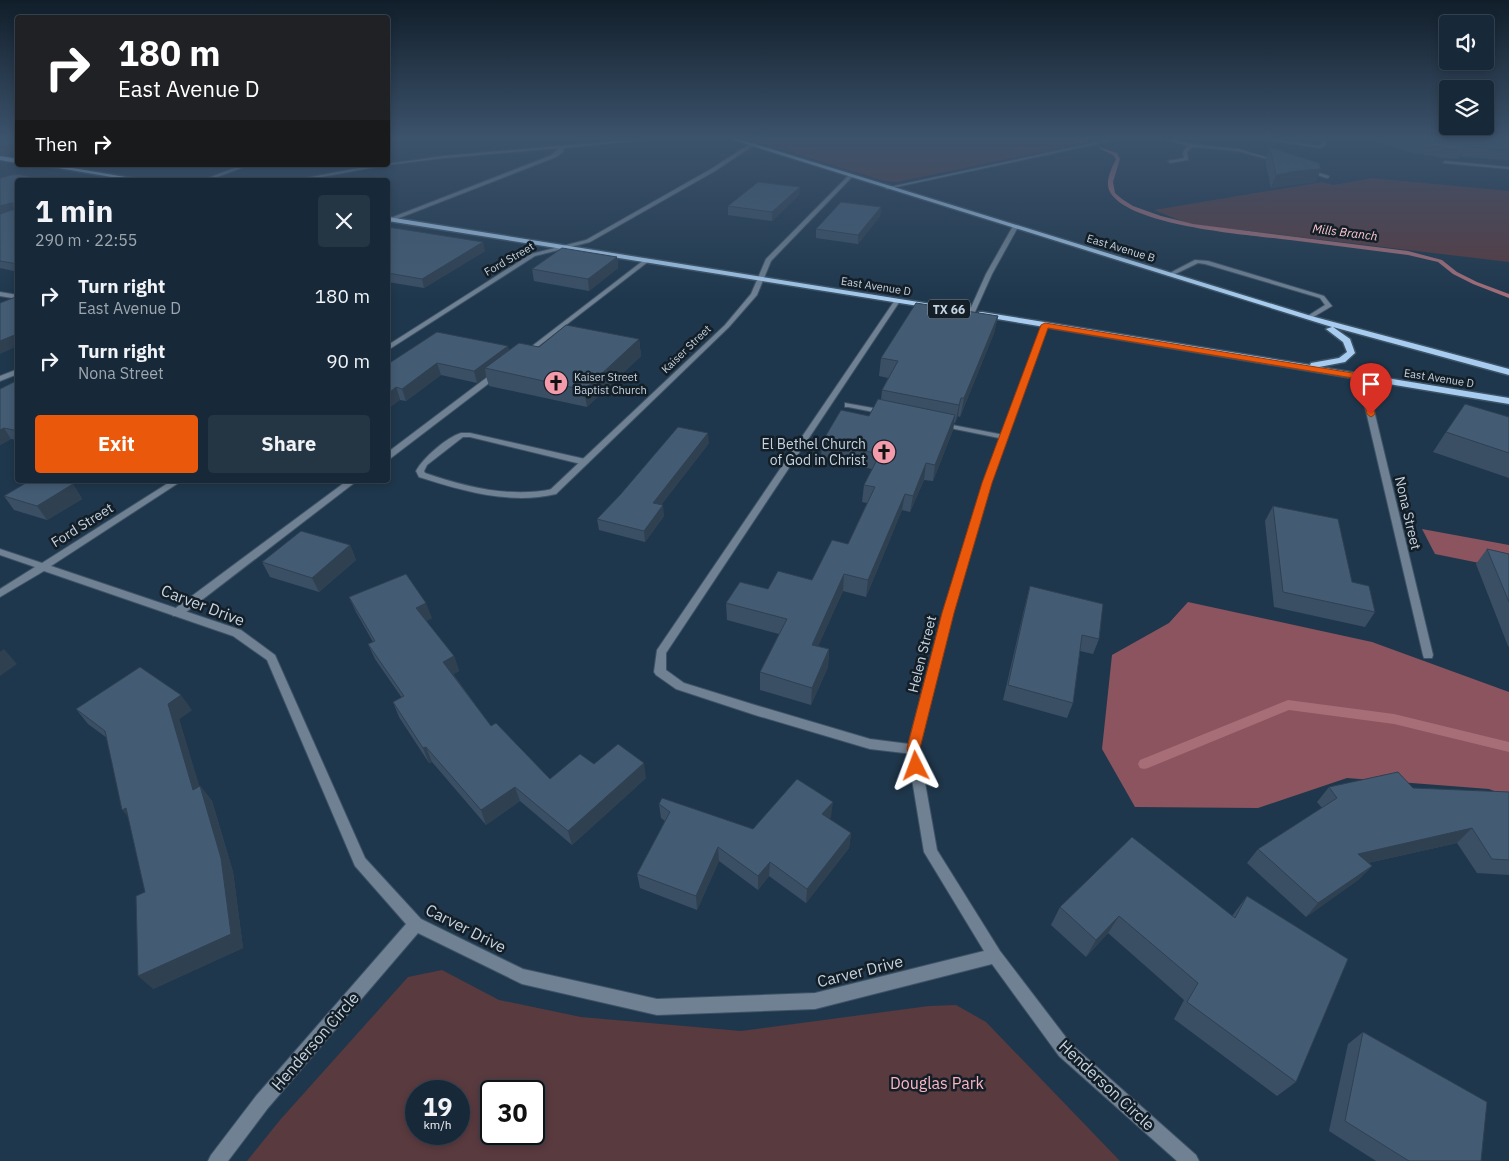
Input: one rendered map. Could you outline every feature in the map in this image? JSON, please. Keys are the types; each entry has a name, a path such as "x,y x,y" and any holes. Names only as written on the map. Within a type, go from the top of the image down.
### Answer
{"main road":[{"name":"East Avenue B","path":"901,192 1308,318 1509,372"},
{"name":"East Avenue D","path":"390,220 944,308"},
{"name":"East Avenue D","path":"963,311 1509,402"},
{"path":"1296,366 1342,360 1351,353 1350,345 1343,336 1308,318"}],"street":[{"path":"390,219 460,192"},
{"name":"Ford Street","path":"390,347 533,255 588,241 674,192"},
{"name":"Kaiser Street","path":"585,462 470,435 460,435 424,464 420,470 422,475 428,477 507,496 536,498 553,492 585,462 727,326 754,295 768,260 835,192"},
{"path":"972,312 989,274 1015,227"},
{"path":"520,357 646,261"},
{"path":"1169,275 1197,262 1206,262 1322,297 1329,306 1308,318"},
{"path":"0,294 15,296"},
{"path":"897,301 661,653 660,672 680,686 755,710 870,744 914,748"},
{"name":"Helen Street","path":"995,956 931,852 914,748 948,613 987,483 1045,325"},
{"path":"390,454 505,368"},
{"path":"0,379 15,372"},
{"name":"Nona Street","path":"1362,377 1428,655"},
{"path":"848,405 897,415"},
{"path":"926,421 1004,437"},
{"name":"Ford Street","path":"0,594 174,483"},
{"path":"177,613 350,483"},
{"name":"Carver Drive","path":"0,552 237,633 272,658 360,862 416,924 522,976 656,1007 815,1001 995,956"},
{"name":"Henderson Circle","path":"217,1161 262,1102 416,924"},
{"name":"Henderson Circle","path":"995,956 1065,1050 1190,1161"}],"green space":[{"path":"1261,192 1509,192 1509,262 1189,224 1154,210"},
{"name":"Douglas Park","path":"442,970 499,1000 581,1017 741,1031 929,1006 956,1005 986,1022 1120,1161 247,1161 280,1120 408,977"}],"shaded area":[{"path":"1422,529 1509,545 1509,569 1435,554"},
{"path":"1188,602 1372,642 1509,692 1509,797 1489,789 1347,778 1258,808 1135,807 1102,749 1112,655 1169,623"}],"building":[{"path":"0,192 15,192 15,204 11,203 0,206"},
{"path":"745,192 794,192 772,212 728,206"},
{"path":"841,202 881,207 858,235 816,229"},
{"path":"15,209 15,264 0,261 0,214"},
{"path":"390,227 483,242 422,279 390,273"},
{"path":"562,248 617,257 588,279 532,269"},
{"path":"15,297 15,335 0,341 0,303"},
{"path":"916,303 998,316 964,398 961,398 959,405 882,390 898,361 881,358"},
{"path":"566,325 639,339 584,390 485,368 519,343 539,347"},
{"path":"437,332 508,346 474,371 437,363 402,389 396,387 390,392 390,363"},
{"path":"15,382 15,430 4,428 0,430 0,389"},
{"path":"878,399 955,415 935,465 926,463 913,496 905,494 868,580 844,574 812,645 829,649 812,688 760,672 787,619 726,603 740,582 768,589 778,571 812,580 832,540 848,544 875,487 864,485 880,454 822,442 841,410 869,416"},
{"path":"1465,404 1509,417 1509,453 1446,432"},
{"path":"678,427 708,433 653,503 663,505 644,531 597,519 620,495"},
{"path":"26,483 73,484 37,506 4,496"},
{"path":"1273,506 1338,519 1352,582 1369,586 1375,612 1283,592"},
{"path":"301,531 350,545 312,578 262,562"},
{"path":"1487,549 1509,554 1509,602"},
{"path":"406,574 426,603 416,608 454,656 443,662 491,726 496,723 550,779 580,754 594,764 618,744 644,763 568,831 515,787 481,810 426,747 423,748 393,702 404,696 368,644 375,641 349,597"},
{"path":"1030,586 1103,604 1099,639 1082,635 1073,703 1008,685"},
{"path":"140,667 181,695 168,704 193,790 200,786 221,858 231,934 138,976 136,896 145,892 126,808 122,810 105,731 76,709"},
{"path":"1398,772 1413,788 1509,792 1509,860 1492,859 1472,828 1358,854 1372,866 1318,903 1258,849 1337,798 1329,787"},
{"path":"797,779 833,802 822,814 851,833 807,889 770,862 758,876 718,847 696,896 637,874 670,812 659,804 662,798 753,829"},
{"path":"1132,837 1235,918 1247,896 1348,959 1296,1082 1187,1002 1198,983 1119,916 1096,940 1060,907"},
{"path":"1363,1032 1487,1102 1481,1161 1409,1161 1345,1121"}],"waterway":[{"name":"Mills Branch","path":"1113,192 1120,201 1145,213 1193,226 1408,253 1440,261 1455,273 1509,296"},
{"path":"1144,764 1288,705 1394,719 1509,747"}],"place":[{"name":"Kaiser Street Baptist Church","path":"556,383"},
{"name":"El Bethel Church of God in Christ","path":"884,452"}],"route":[{"path":"916,766 914,748 948,613 987,483 1045,325 1362,377 1371,414"}]}
